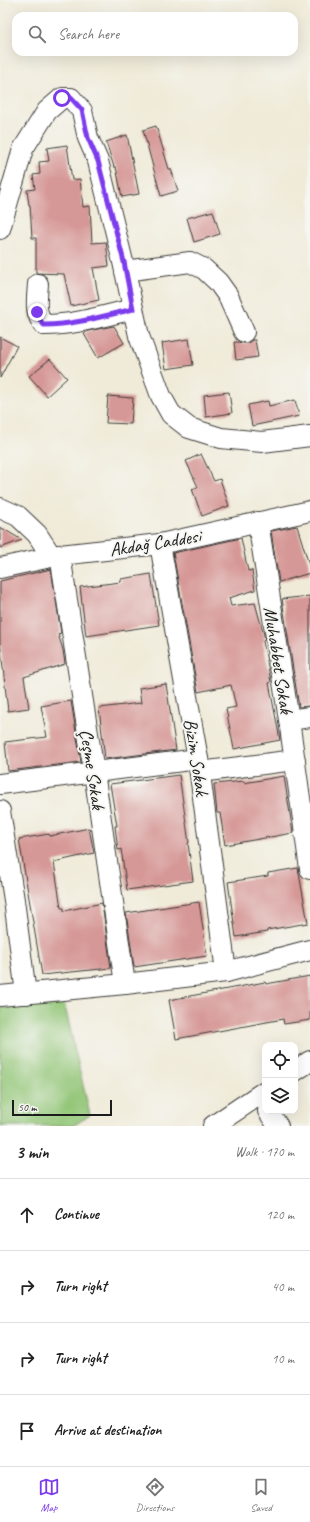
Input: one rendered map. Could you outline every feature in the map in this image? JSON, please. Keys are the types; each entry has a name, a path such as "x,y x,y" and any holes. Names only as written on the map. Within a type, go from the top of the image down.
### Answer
{"street":[{"path":"0,229 23,149 47,111 62,98 71,98 82,110 88,138 98,161 139,336 161,396 171,414 189,428 221,438 262,442 310,436"},
{"path":"125,271 190,262 204,269 218,282 228,296 244,332"},
{"path":"38,284 37,312 39,319 44,325 84,320 133,309"},
{"path":"0,508 18,516 37,534 56,556"},
{"name":"Akdağ Caddesi","path":"0,568 56,556 160,544 310,511"},
{"name":"Muhabbet Sokak","path":"258,522 289,720 310,869"},
{"name":"Bizim Sokak","path":"160,544 199,766 226,972"},
{"name":"Çeşme Sokak","path":"56,556 94,772 125,984"},
{"path":"289,720 310,717"},
{"path":"0,784 94,772 294,760"},
{"path":"0,811 7,899 26,994"},
{"path":"0,996 125,984 226,972 310,950"},
{"path":"298,1069 310,1061"},
{"path":"212,1126 262,1102"},
{"path":"271,1114 278,1126"}],"green space":[{"path":"64,1002 90,1115 73,1126 1,1126 0,1008"}],"building":[{"path":"156,126 169,169 171,169 178,191 161,196 143,130"},
{"path":"127,135 139,194 122,197 116,167 114,167 106,142"},
{"path":"67,145 72,180 80,179 83,207 90,206 92,243 106,242 109,266 93,268 99,300 71,306 64,274 36,273 36,238 32,238 30,205 27,190 35,189 33,175 40,174 39,162 49,161 47,148"},
{"path":"213,211 220,234 194,242 187,218"},
{"path":"114,326 124,343 98,358 84,334 88,331"},
{"path":"0,337 17,346 0,378"},
{"path":"189,339 193,365 166,369 162,343"},
{"path":"255,340 258,357 236,360 234,342 248,343"},
{"path":"50,359 67,378 47,396 29,376"},
{"path":"229,392 232,413 206,417 204,395"},
{"path":"108,396 133,398 131,424 106,423"},
{"path":"295,400 299,416 252,426 248,405 268,401 269,406"},
{"path":"201,454 214,481 220,479 229,506 202,516 192,489 198,487 186,461"},
{"path":"297,526 310,568 310,573 279,582 271,531"},
{"path":"0,527 22,540 0,548"},
{"path":"241,538 248,571 252,570 255,590 229,598 231,606 255,603 265,640 263,641 271,682 269,683 280,740 234,749 226,709 236,707 231,685 198,692 173,553"},
{"path":"51,569 61,633 58,634 63,650 65,664 24,677 29,708 8,711 0,642 0,581"},
{"path":"151,574 159,625 86,636 80,587 121,582 121,579"},
{"path":"310,596 310,706 299,707 282,599"},
{"path":"166,684 176,750 105,759 99,708 141,703 139,688"},
{"path":"71,701 81,762 8,771 5,742 47,737 41,706"},
{"path":"179,775 193,881 127,890 121,849 118,850 115,826 117,826 110,784"},
{"path":"284,776 293,833 225,845 220,813 217,813 214,784 244,781 244,783"},
{"path":"89,828 94,853 54,862 61,908 64,908 64,911 102,903 111,968 42,975 19,839 49,834 50,836"},
{"path":"298,868 308,923 236,937 228,882 268,876 268,873"},
{"path":"199,902 207,956 134,967 126,913"},
{"path":"310,976 310,1020 284,1024 283,1019 176,1039 169,1000 265,982 266,984"}],"route":[{"path":"37,312 39,319 44,325 52,325 84,320 133,309 124,262 106,190 98,161 88,138 82,110 71,98 62,98"}]}
